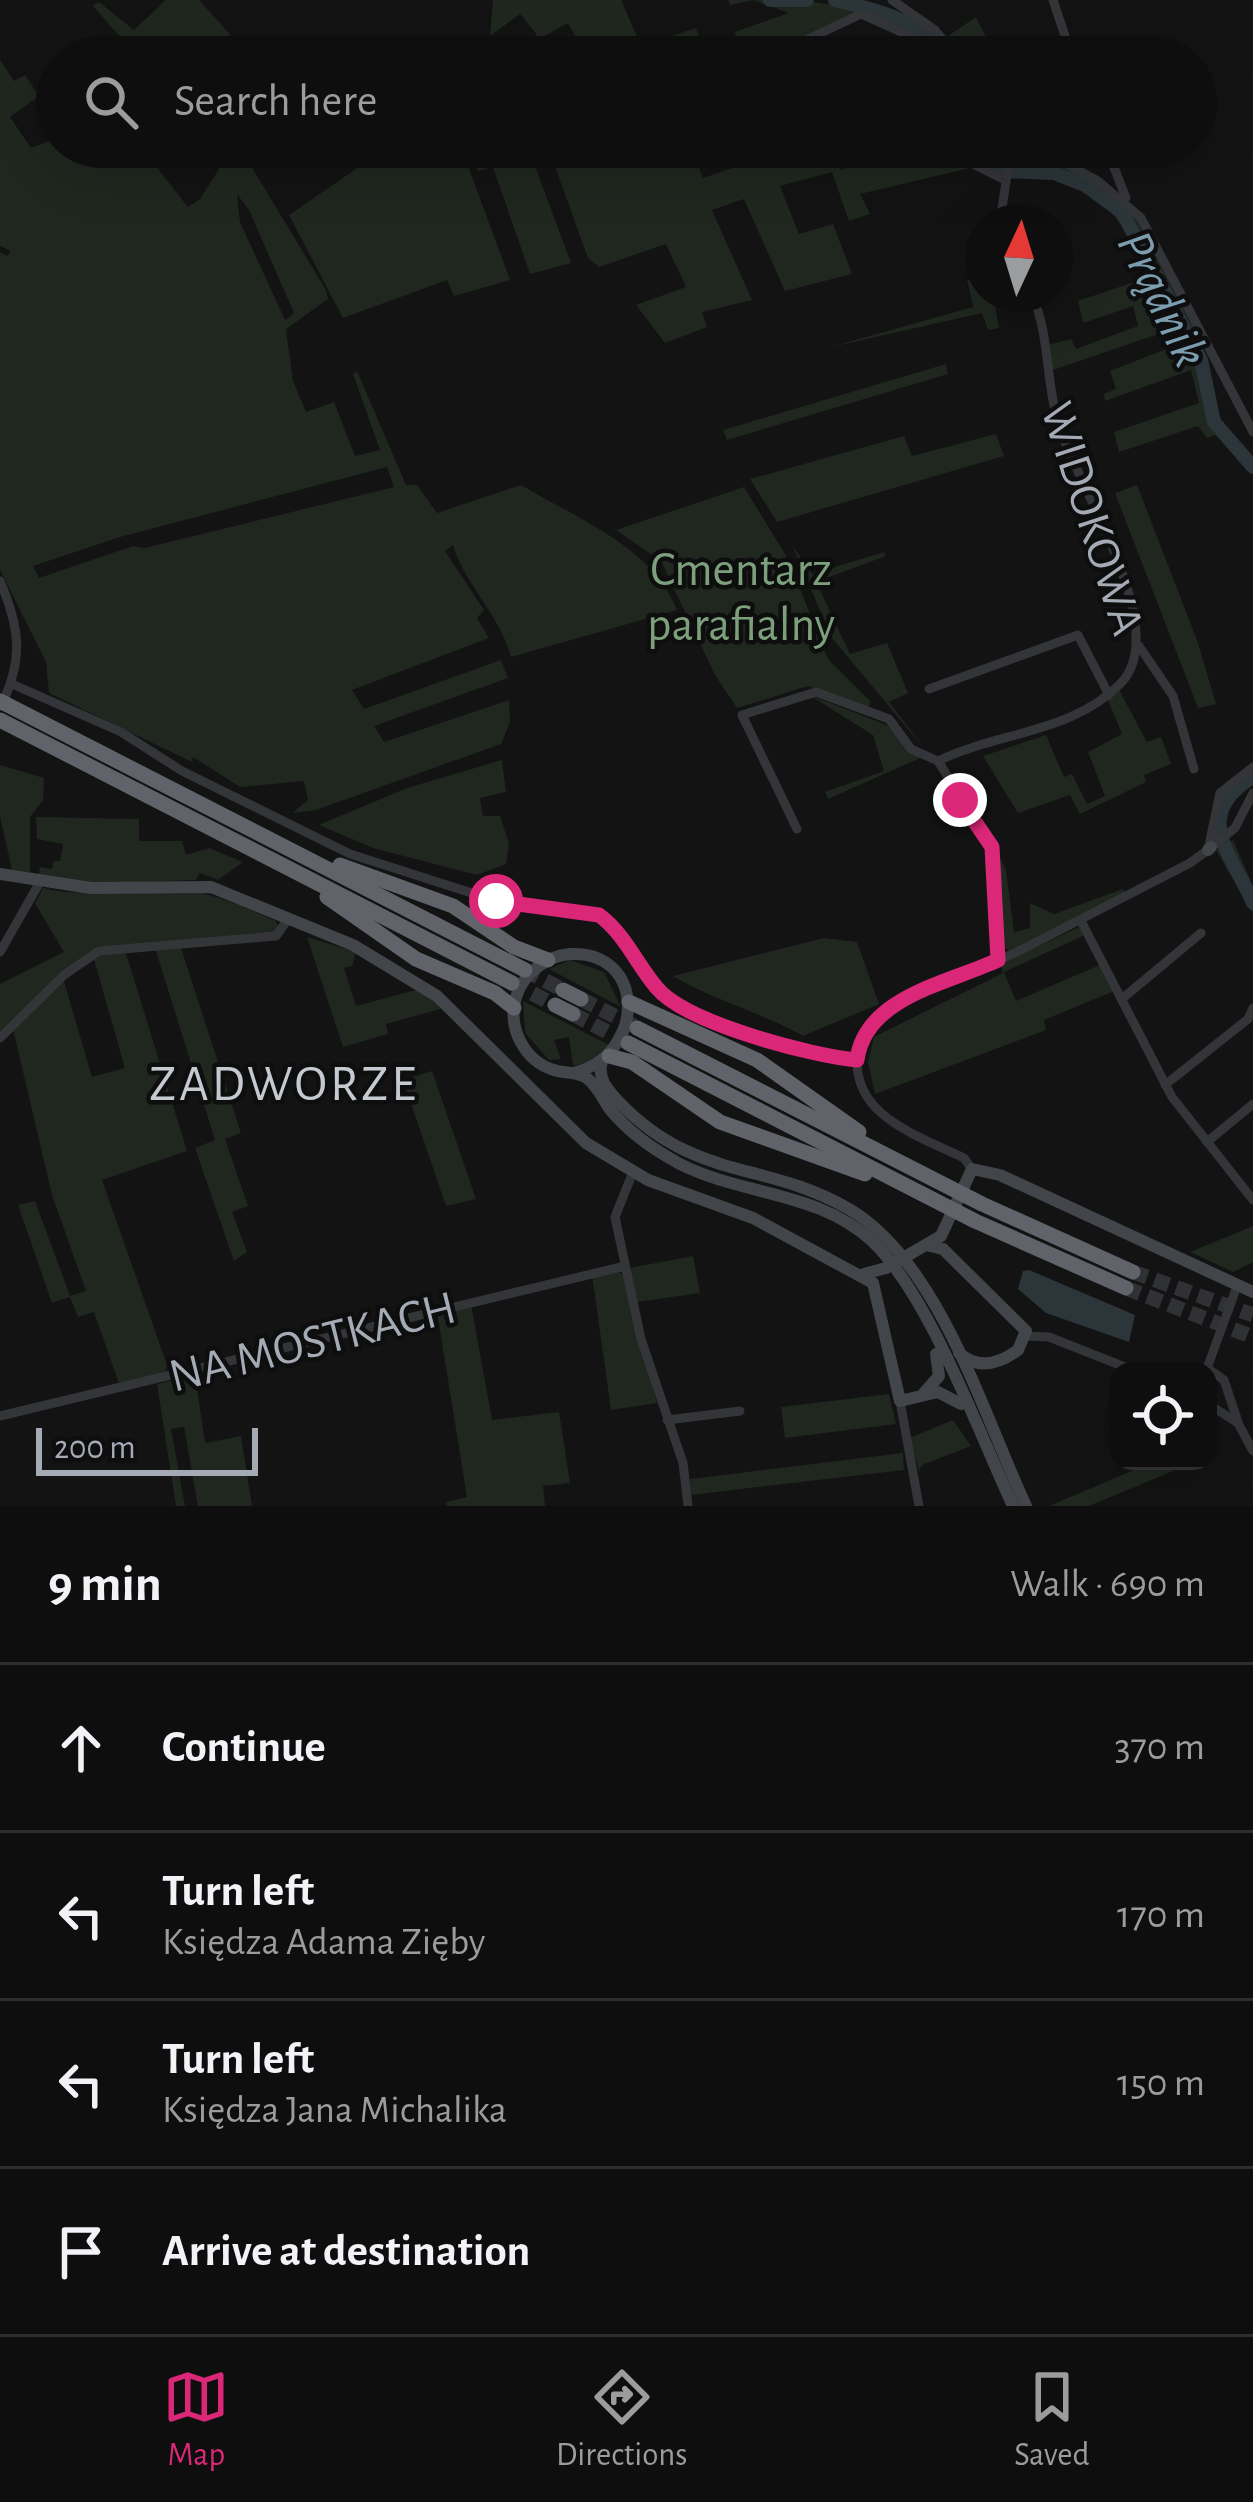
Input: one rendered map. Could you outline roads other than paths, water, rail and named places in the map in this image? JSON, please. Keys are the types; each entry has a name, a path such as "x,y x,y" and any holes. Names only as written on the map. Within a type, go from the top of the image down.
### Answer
{"highway":[{"path":"0,704 278,863 512,983"},
{"path":"0,720 86,753 268,838 525,970"},
{"path":"268,838 437,898 526,954 548,961"},
{"path":"278,863 390,943 496,993 514,1008"},
{"path":"559,997 577,1006"},
{"path":"628,1002 757,1060 905,1165"},
{"path":"1126,1288 936,1201 632,1035 1133,1272"},
{"path":"605,1059 632,1062 720,1122 936,1201"}],"main road":[{"path":"0,874 91,888 195,884 353,945 437,996 556,1118 633,1172 753,1218 814,1253 872,1276 938,1244 968,1184 971,1168 1000,1175 1253,1292"},
{"path":"894,1255 831,1212 703,1173 660,1153 621,1122 586,1076 544,1067 526,1051 515,1029 514,1008 522,984 548,961 571,954 596,958 616,974 628,1002 625,1033 600,1074 609,1092 668,1144 719,1167 836,1202 894,1255 952,1345 1026,1506"},
{"path":"574,1073 605,1059"},
{"path":"938,1244 1012,1312 1026,1336 1018,1350 992,1363 968,1362 952,1345"},
{"path":"906,1272 1013,1506"},
{"path":"872,1276 900,1401 946,1394 970,1414"},
{"path":"923,1394 939,1376 933,1336"},
{"path":"989,1425 978,1384 992,1363"}],"street":[{"path":"892,0 940,36"},
{"path":"1053,0 1065,36"},
{"path":"815,36 861,14 910,36"},
{"path":"986,168 1006,174"},
{"path":"1002,204 1010,168"},
{"path":"1070,168 1128,203"},
{"path":"1114,168 1128,203 1172,270 1253,433"},
{"name":"WIDOKOWA","path":"938,761 1035,731 1109,694 1126,679 1139,646 1108,538 1057,420 1036,312"},
{"path":"0,580 20,641 12,684 0,704"},
{"path":"929,689 1078,635 1109,694"},
{"path":"1139,646 1151,656 1173,696 1194,769"},
{"path":"12,684 121,732 182,771 350,854 508,905 599,915 660,992 681,1007 811,1053 857,1060"},
{"path":"797,829 742,716 816,692 889,719 911,749 938,761 992,847 998,960"},
{"path":"1209,849 1220,793 1253,766"},
{"path":"971,1168 964,1158 875,1109 860,1082 857,1060 867,1029 885,1010 1081,921 1209,849 1234,828 1253,793"},
{"path":"0,952 40,882"},
{"path":"0,1038 64,975 99,951 276,936 289,918"},
{"path":"1081,921 1165,1085 1253,1199"},
{"path":"1123,998 1201,933"},
{"path":"1165,1085 1248,1019 1253,1008"},
{"path":"1207,1142 1253,1104"},
{"path":"633,1172 615,1217 640,1335 682,1463 688,1506"},
{"name":"NA MOSTKACH","path":"0,1416 625,1265"},
{"path":"1210,1362 1237,1286"},
{"path":"1026,1336 1049,1337 1112,1362"},
{"path":"1217,1375 1223,1378 1253,1450"},
{"path":"900,1401 920,1506"},
{"path":"1217,1410 1238,1423"},
{"path":"668,1420 740,1411"}],"waterway":[{"name":"Prądnik","path":"770,0 807,0"},
{"name":"Prądnik","path":"835,0 881,12 927,36"},
{"name":"Prądnik","path":"996,168 1054,173 1085,185 1122,212 1201,360 1214,422 1253,467"},
{"name":"Prądnik","path":"1253,777 1223,806 1220,821 1227,852 1253,903"}],"tunnel":[{"path":"525,970 563,990"},
{"path":"512,983 555,1005"},
{"path":"581,999 634,1026"},
{"path":"573,1014 628,1043"},
{"path":"1133,1272 1253,1315"},
{"path":"1126,1288 1253,1337"}],"district":[{"name":"ZADWORZE","path":"284,1082"}],"park label":[{"name":"Cmentarz parafialny","path":"741,596"}]}
